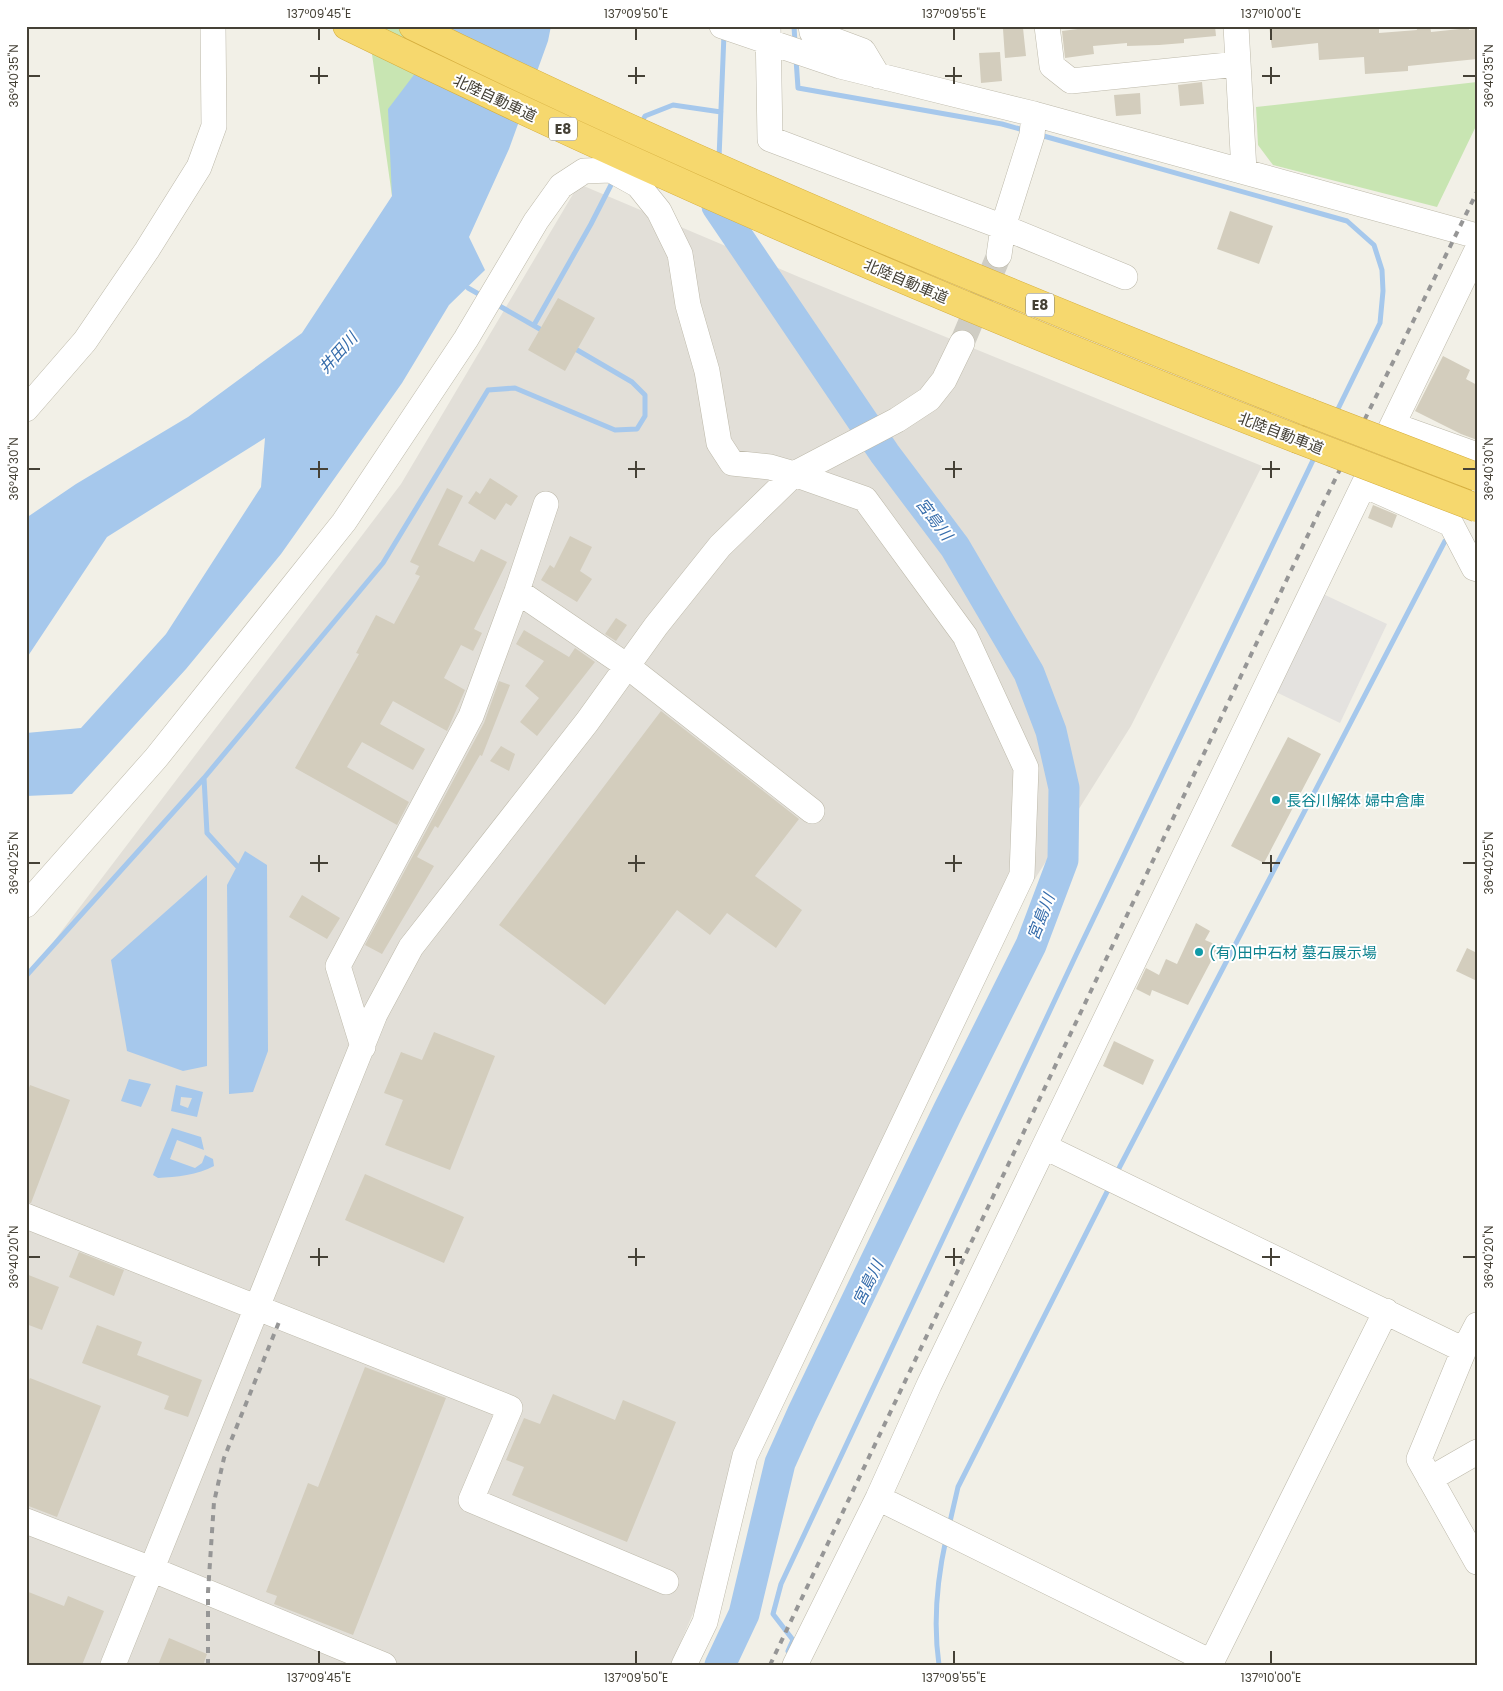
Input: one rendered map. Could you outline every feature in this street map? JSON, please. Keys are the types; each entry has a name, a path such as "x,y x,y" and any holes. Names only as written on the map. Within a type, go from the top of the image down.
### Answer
{"highway":[{"name":"北陸自動車道","path":"347,26 556,126 781,228 1128,374 1477,508"},
{"name":"北陸自動車道","path":"413,26 677,150 774,193 1141,347 1477,477"}],"street":[{"path":"26,409 85,341 147,250 199,168 214,126 213,26"},
{"path":"722,26 768,34 840,66 1034,114 1477,236"},
{"path":"811,26 812,32 863,51 878,76"},
{"path":"1047,26 1052,66 1072,81 1238,64"},
{"path":"1236,26 1244,172"},
{"path":"768,34 770,139 1003,227 1125,277"},
{"path":"999,255 1003,227 1032,135 1034,114"},
{"path":"26,905 156,758 344,522 466,339 536,221 561,186 584,171 611,170 638,185 659,211 680,254 688,305 707,371 719,443 732,463 770,467 865,499 965,636 1026,768 1022,875 745,1456 705,1622 684,1665"},
{"path":"794,1665 878,1498 929,1385 1477,250"},
{"path":"113,1665 375,1014 411,947 586,722 656,626 720,546 794,474 897,420 929,399 944,380 962,343"},
{"path":"1393,425 1477,455"},
{"path":"1364,485 1451,524 1474,568 1477,569"},
{"path":"363,1047 338,966 471,716 517,591 546,504"},
{"path":"517,591 626,666 812,811"},
{"path":"1045,1148 1464,1350"},
{"path":"26,1216 510,1408 471,1500 666,1582"},
{"path":"878,1498 1210,1664 1386,1311"},
{"path":"1477,1326 1464,1350 1419,1459 1477,1562"},
{"path":"1430,1479 1477,1452"},
{"path":"26,1521 151,1569 384,1665"}],"shaded area":[{"path":"579,184 799,277 1262,466 1131,726 1001,933 802,1340 715,1562 671,1665 26,1665 26,978 401,484"},
{"path":"1323,594 1387,624 1340,723 1276,692"}],"green space":[{"path":"368,26 459,26 392,196"},
{"path":"1477,82 1477,124 1437,207 1273,165 1258,145 1256,107"}],"water":[{"name":"井田川","path":"451,26 551,26 548,41 509,149 469,237 485,270 449,305 402,383 281,554 186,669 72,794 26,796 26,733 81,728 166,634 261,487 265,438 107,537 26,659 26,518 76,484 188,417 302,333 392,196 388,109"},
{"path":"245,851 267,865 268,1051 253,1092 229,1094 227,885"},
{"path":"207,875 207,1066 183,1071 127,1051 111,960"},
{"path":"129,1079 151,1084 141,1107 121,1101"},
{"path":"176,1085 203,1092 197,1117 171,1111","holes":["181,1097 192,1098 188,1108 180,1105"]},
{"path":"172,1128 201,1137 204,1150 177,1140 170,1159 195,1168 202,1163 205,1155 213,1159 214,1166 201,1172 179,1176 158,1178 153,1175"}],"building":[{"path":"1101,26 1215,26 1216,36 1184,39 1184,43 1127,46 1127,43 1093,46 1094,54 1065,58 1062,31"},
{"path":"1269,26 1352,26 1352,28 1379,26 1379,33 1417,30 1416,26 1430,26 1431,32 1469,28 1469,30 1477,29 1477,59 1408,66 1408,71 1365,74 1364,57 1319,60 1318,43 1272,48"},
{"path":"1023,28 1026,56 1005,58 1003,29"},
{"path":"1000,52 1002,81 981,83 979,53"},
{"path":"1202,82 1204,104 1180,106 1178,85"},
{"path":"1140,93 1141,114 1116,116 1114,95"},
{"path":"1230,211 1273,226 1259,264 1217,249"},
{"path":"558,298 595,318 565,371 528,350"},
{"path":"1443,356 1470,370 1466,379 1477,385 1477,440 1415,411"},
{"path":"490,478 518,496 511,506 506,503 495,520 468,503 476,491 480,494"},
{"path":"447,488 463,496 438,545 474,562 481,549 507,562 474,629 482,633 473,651 461,645 444,678 465,690 447,731 393,701 380,724 425,749 413,770 362,742 347,767 409,802 397,825 295,768 359,654 356,653 376,615 394,624 420,576 415,574 419,566 410,562"},
{"path":"1373,505 1397,515 1392,528 1368,518"},
{"path":"570,536 592,547 580,571 592,579 577,602 541,580 550,565 554,568"},
{"path":"616,618 627,625 616,641 605,634"},
{"path":"524,630 569,657 575,648 595,662 537,736 520,722 539,698 525,686 544,661 516,644"},
{"path":"499,681 510,685 482,756 480,755 438,828 435,826 417,857 434,866 382,954 365,945 484,723"},
{"path":"661,711 799,819 755,876 802,910 776,948 727,913 710,935 677,910 605,1005 499,925"},
{"name":"長谷川解体 婦中倉庫","path":"1288,737 1321,754 1264,863 1231,846"},
{"path":"501,746 515,754 509,771 490,761"},
{"path":"302,895 340,918 327,939 289,917"},
{"name":"(有)田中石材 墓石展示場","path":"1196,923 1210,931 1205,940 1219,946 1188,1005 1152,990 1150,996 1136,989 1146,968 1159,975 1166,959 1177,964"},
{"path":"1467,948 1477,953 1477,981 1456,971"},
{"path":"434,1032 495,1056 450,1170 385,1145 403,1100 384,1093 401,1052 422,1060"},
{"path":"1114,1041 1154,1060 1143,1085 1103,1066"},
{"path":"30,1085 70,1100 31,1203 26,1202 26,1096"},
{"path":"365,1174 464,1217 444,1263 345,1220"},
{"path":"79,1252 124,1270 114,1296 69,1277"},
{"path":"26,1274 59,1287 42,1330 26,1324"},
{"path":"97,1325 142,1342 137,1355 202,1380 188,1417 164,1409 169,1396 82,1363"},
{"path":"365,1367 446,1398 353,1635 274,1604 277,1596 266,1592 308,1483 318,1487"},
{"path":"30,1378 101,1406 57,1517 26,1505 26,1387"},
{"path":"553,1394 615,1420 623,1400 676,1422 627,1542 512,1495 524,1467 506,1460 524,1418 540,1424"},
{"path":"26,1591 64,1606 68,1596 104,1611 82,1665 26,1665"},
{"path":"169,1638 207,1654 203,1665 158,1665"}],"waterway":[{"path":"794,26 795,43"},
{"path":"719,158 724,34"},
{"path":"796,59 798,88 1002,124 1027,131"},
{"path":"641,124 645,116 673,105 721,112"},
{"path":"1040,135 1347,221 1374,245 1382,270 1383,291 1380,323 1335,415"},
{"path":"534,325 614,179"},
{"name":"宮島川","path":"717,206 885,454 955,547 1029,673 1051,731 1064,788 1063,860 1031,945 948,1111 780,1463 744,1614 720,1665"},
{"path":"468,288 484,297"},
{"path":"496,304 545,332"},
{"path":"26,976 204,778 383,563 488,390 515,388 615,430 637,429 645,416 645,395 632,382 572,347"},
{"path":"788,1651 793,1640 773,1614 781,1584 1076,955 1316,454"},
{"path":"1116,1174 1445,541 1449,537"},
{"path":"204,778 207,833 237,866"},
{"path":"949,1526 958,1487 1110,1186"},
{"path":"939,1665 936,1617 940,1570 946,1539"}],"tunnel":[{"path":"962,343 999,255"}],"railway":[{"path":"770,1665 1318,514 1477,192"},
{"path":"208,1665 208,1592 214,1502 224,1458 279,1322"}],"place":[{"name":"長谷川解体 婦中倉庫","path":"1276,800"},
{"name":"(有)田中石材 墓石展示場","path":"1199,952"}]}
